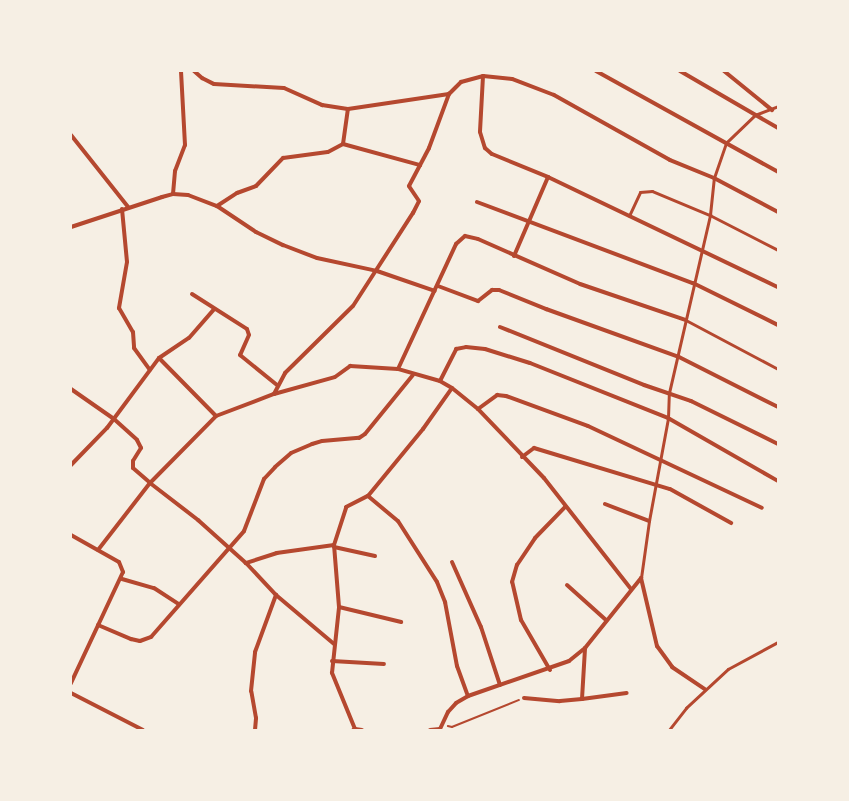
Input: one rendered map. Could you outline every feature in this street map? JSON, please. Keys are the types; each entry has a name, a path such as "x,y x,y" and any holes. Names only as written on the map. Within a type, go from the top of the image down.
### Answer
{"street":[{"path":"173,194 174,171 185,145 181,71"},
{"path":"194,71 202,78 214,84 284,88 322,105 348,109 449,94"},
{"path":"596,71 778,172"},
{"path":"680,71 778,128"},
{"path":"724,71 772,110"},
{"path":"483,76 480,132 485,148 492,154 548,177 778,287"},
{"path":"274,394 277,385 285,373 353,306 377,271 417,205 418,198 409,186 420,165 449,94 461,82 483,76 512,80 554,95 670,160 714,178 778,212"},
{"path":"343,144 348,109"},
{"path":"71,135 128,207"},
{"path":"217,206 237,192 256,186 283,158 328,152 343,144 420,165"},
{"path":"514,256 548,177"},
{"path":"71,227 128,207 173,194 188,195 217,206 256,232 282,245 316,258 377,271 435,291"},
{"path":"477,202 529,220 693,283 778,325"},
{"path":"122,209 128,262 119,308 133,332 134,348 150,370"},
{"path":"398,370 438,286 456,244 464,236 478,239 514,256 608,295 686,320"},
{"path":"438,286 478,301 492,290 499,290 546,309 679,357 778,406"},
{"path":"192,294 247,329 249,335 240,352 241,358 277,385"},
{"path":"71,465 114,419 159,358 188,338 214,309"},
{"path":"500,327 691,401 778,444"},
{"path":"440,381 456,349 466,347 485,349 530,363 668,418 778,481"},
{"path":"159,358 216,416"},
{"path":"98,550 150,483 216,416 274,394 335,376 350,366 398,370 440,381 452,388 478,409 522,457 544,478 565,507 631,589"},
{"path":"98,624 131,639 146,640 211,570 228,546 244,531 264,479 275,467 291,453 312,444 322,441 359,438 365,434 413,375"},
{"path":"362,730 354,729 334,681 332,661 339,607 334,546 346,507 368,496 423,429 452,388"},
{"path":"71,389 114,419 141,444 140,452 133,461 133,468 228,546 276,595 334,644"},
{"path":"478,409 497,396 506,396 588,426 762,508"},
{"path":"522,457 534,448 677,492 731,522"},
{"path":"368,496 398,521 437,582 445,602 457,666 468,696"},
{"path":"605,504 649,521"},
{"path":"550,670 521,620 512,582 517,565 535,538 565,507"},
{"path":"71,535 119,562 123,568 122,579 98,624 71,683"},
{"path":"246,563 277,553 334,546 375,556"},
{"path":"452,562 481,627 500,685"},
{"path":"430,730 440,730 456,703 468,696 550,670 569,661 585,648 641,578"},
{"path":"641,578 657,646 672,667 705,689"},
{"path":"122,579 154,588 179,604"},
{"path":"567,585 606,620"},
{"path":"256,730 256,718 251,691 255,652 276,595"},
{"path":"339,607 401,622"},
{"path":"582,699 585,648"},
{"path":"332,661 384,664"},
{"path":"71,693 143,730"},
{"path":"524,698 560,701 627,693"}],"lane":[{"path":"483,71 483,76"},
{"path":"641,578 649,521 668,418 669,393 679,357 700,250 710,215 714,178 726,143 755,116 772,110 778,106"},
{"path":"628,216 640,192 647,190 710,215 778,250"},
{"path":"686,320 778,369"},
{"path":"669,730 705,689 728,669 778,642"}],"path":[{"path":"442,725 452,727 524,698"}]}
